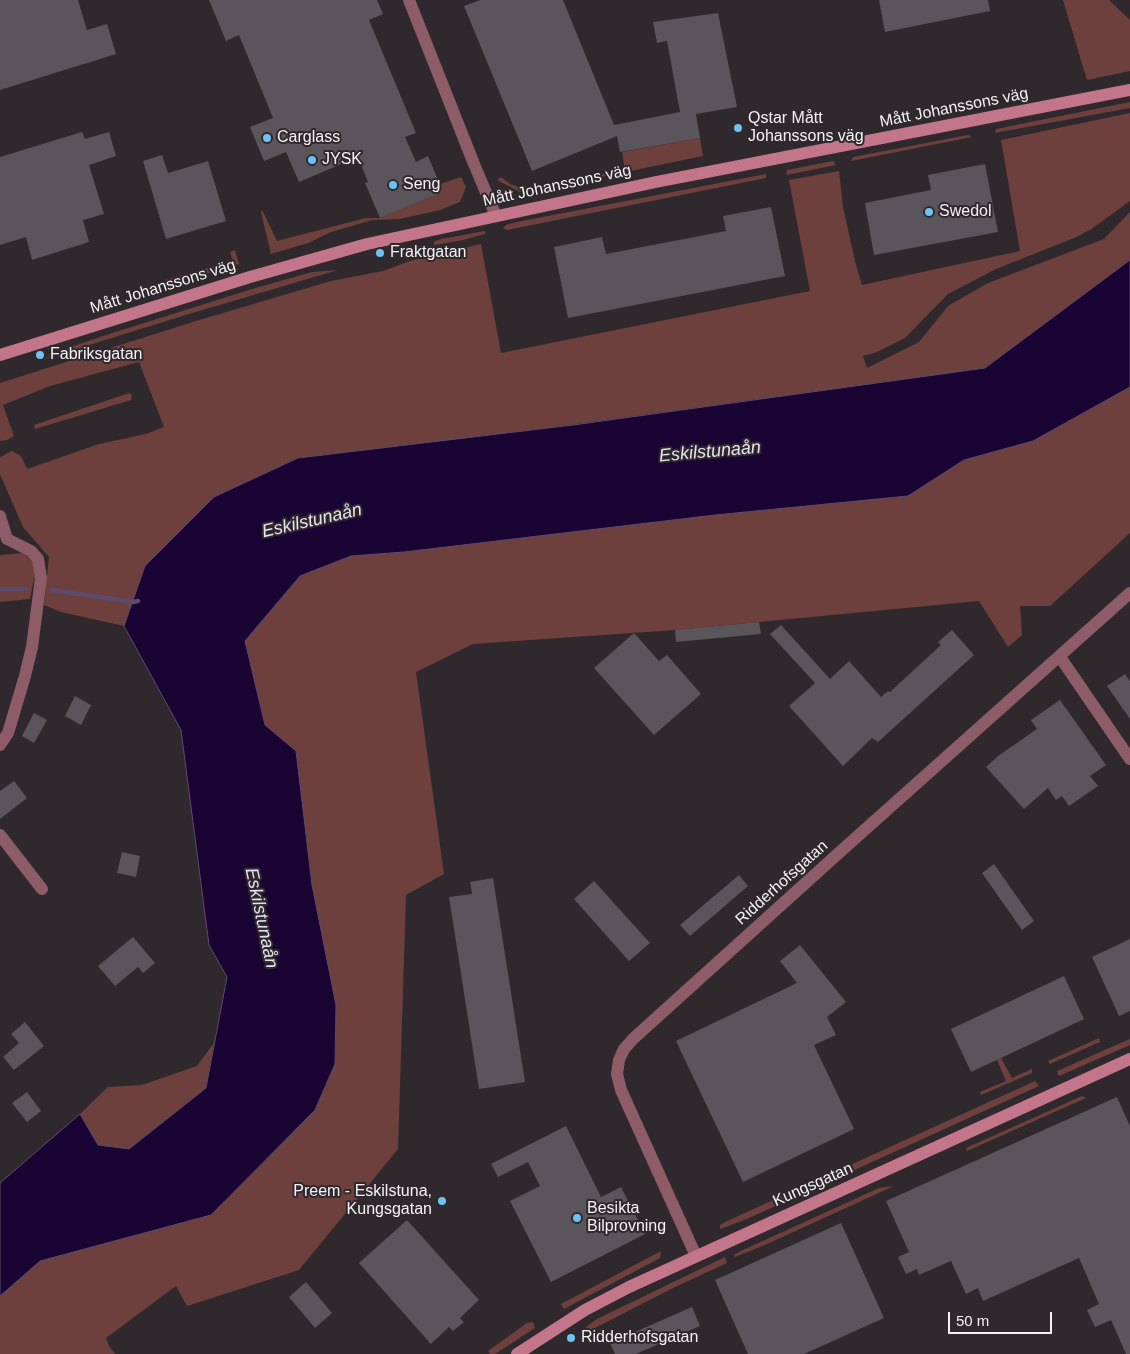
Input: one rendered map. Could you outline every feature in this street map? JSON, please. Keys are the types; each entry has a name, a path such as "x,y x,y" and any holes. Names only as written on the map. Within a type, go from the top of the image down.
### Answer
{"street":[{"path":"408,0 496,216"},
{"name":"Mått Johanssons väg","path":"0,355 250,277 368,244 656,182 1130,90"},
{"path":"0,516 7,539 31,551 38,559 41,578 32,647 25,676 8,733 0,745"},
{"name":"Ridderhofsgatan","path":"696,1256 621,1090 617,1074 619,1060 624,1049 829,862 1130,593"},
{"path":"1060,657 1130,759"},
{"path":"0,835 42,889"},
{"name":"Kungsgatan","path":"518,1354 585,1310 629,1287 1130,1059"}],"shaded area":[{"path":"1063,0 1109,0 1130,20 1130,71 1087,80"},
{"path":"1130,102 1130,108 995,133 996,129"},
{"path":"1130,113 1130,201 1090,230 996,269 948,294 905,338 877,352 863,356 867,368 919,342 948,306 988,283 1104,239 1130,212 1130,260 985,368 532,430 298,458 214,497 145,566 124,626 61,612 44,605 49,557 23,527 0,474 0,457 12,451 21,456 27,469 99,444 146,434 164,427 139,362 50,386 3,405 14,436 0,441 0,383 196,321 331,281 383,271 410,261 481,244 501,353 810,291 789,180 839,171 843,207 862,285 1020,251 1001,140"},
{"path":"968,135 972,137 851,161 853,157"},
{"path":"700,138 703,156 520,192 497,180 501,177 510,184 524,189 625,170 622,152"},
{"path":"833,161 836,165 786,175 787,170"},
{"path":"766,174 766,178 507,230 503,228 506,225 517,222"},
{"path":"461,177 466,187 460,202 440,210 400,219 372,220 331,232 308,243 271,254 262,210 277,241 366,218 380,218 443,192 440,184"},
{"path":"485,231 485,234 463,240 435,245 433,242 441,239"},
{"path":"235,250 239,264 167,286 165,280 233,261 230,252"},
{"path":"338,270 44,359 62,350 106,335 252,289 312,272"},
{"path":"1130,387 1130,533 1050,606 1020,606 1022,635 1008,647 979,601 675,630 473,644 416,672 444,874 406,895 398,1149 299,1270 187,1306 176,1286 106,1338 115,1354 0,1354 0,1296 40,1261 211,1215 315,1110 335,1064 336,1005 312,885 296,751 265,725 245,641 300,576 351,556 404,552 715,515 908,496 964,460 1033,441"},
{"path":"129,393 132,395 131,400 35,429 34,425"},
{"path":"23,553 33,562 35,575 30,599 0,602 0,555"},
{"path":"1099,1038 1100,1042 1050,1064 1048,1061"},
{"path":"1130,1039 1130,1045 1059,1076 1057,1071"},
{"path":"214,1043 206,1088 129,1149 98,1145 80,1114 108,1087 142,1085 197,1066"},
{"path":"1001,1058 1012,1078 1032,1069 1032,1073 981,1095 980,1092 1006,1081 997,1060"},
{"path":"1035,1081 1039,1086 747,1219 720,1229 720,1225 727,1221"},
{"path":"1082,1096 1086,1098 967,1151 966,1148"},
{"path":"894,1186 767,1244 735,1257 734,1255 879,1188"},
{"path":"661,1251 660,1258 564,1309 561,1304"},
{"path":"725,1257 727,1263 593,1329 582,1330 597,1319"},
{"path":"533,1322 535,1328 495,1354 490,1354 488,1351 527,1323"}],"water":[{"name":"Eskilstunaån","path":"1130,260 1130,387 1033,441 964,460 908,496 715,515 404,552 351,556 300,576 245,641 265,725 296,751 312,885 336,1005 335,1064 315,1110 211,1215 40,1261 0,1296 0,1183 80,1114 98,1145 129,1149 206,1088 227,977 209,945 181,730 124,626 145,566 214,497 298,458 573,425 985,368"}],"building":[{"path":"0,0 78,0 87,30 107,24 116,54 0,90"},
{"path":"209,0 377,0 383,14 369,20 416,133 405,137 416,162 428,156 443,192 380,218 365,183 368,182 358,157 299,182 286,152 264,161 250,127 273,118 239,35 226,41"},
{"path":"480,0 563,0 614,125 680,112 667,41 657,43 653,22 718,13 737,107 696,114 700,138 620,152 617,136 532,171 464,6"},
{"path":"879,0 988,0 990,11 885,32"},
{"path":"82,132 85,139 109,132 116,156 89,165 104,214 83,220 89,242 32,260 26,237 0,245 0,157"},
{"path":"162,155 168,173 208,161 226,221 166,239 143,161"},
{"path":"985,164 998,232 874,255 865,203 931,190 928,175"},
{"path":"771,207 785,276 568,318 554,247 602,237 606,254 726,231 723,216"},
{"path":"759,622 761,634 676,642 675,630"},
{"path":"781,625 830,679 849,661 881,697 888,691 890,692 941,645 938,642 952,630 974,655 878,742 872,738 843,766 789,706 815,683 770,634"},
{"path":"634,633 659,661 667,655 701,694 654,735 594,668"},
{"path":"1125,674 1130,681 1130,719 1107,686"},
{"path":"75,696 91,705 81,725 65,716"},
{"path":"1060,700 1106,765 1090,776 1098,786 1069,806 1062,796 1056,800 1048,788 1024,809 986,767 998,756 1037,729 1031,720"},
{"path":"34,713 47,720 34,743 22,736"},
{"path":"14,781 27,798 0,819 0,791"},
{"path":"122,852 140,856 136,877 117,873"},
{"path":"994,864 1034,921 1022,930 982,873"},
{"path":"739,875 748,886 690,936 680,925"},
{"path":"493,878 525,1082 479,1089 449,897 472,894 470,882"},
{"path":"594,881 650,943 629,961 574,899"},
{"path":"133,937 155,963 143,973 138,967 115,986 98,966"},
{"path":"1130,939 1130,1011 1119,1016 1092,957"},
{"path":"800,945 846,1002 827,1017 836,1035 814,1045 854,1129 743,1182 676,1041 797,983 780,961"},
{"path":"1064,976 1084,1019 971,1072 951,1029"},
{"path":"25,1022 44,1046 14,1070 3,1057 19,1043 11,1034"},
{"path":"27,1092 41,1111 27,1122 12,1103"},
{"path":"1117,1097 1130,1126 1130,1354 1126,1354 1111,1320 1095,1327 1087,1310 1099,1304 1079,1258 983,1301 978,1288 966,1294 951,1261 919,1275 917,1269 906,1274 898,1257 909,1252 886,1201"},
{"name":"Besikta Bilprovning","path":"566,1126 601,1197 621,1187 645,1234 551,1282 510,1201 540,1186 528,1162 498,1177 491,1164"},
{"path":"407,1220 479,1300 460,1318 464,1322 453,1331 449,1327 431,1344 359,1263"},
{"path":"841,1223 884,1318 804,1354 748,1354 715,1280"},
{"path":"306,1282 332,1313 315,1328 289,1297"},
{"path":"692,1307 700,1326 636,1354 615,1354 610,1343"}],"waterway":[{"path":"0,589 26,589"},
{"path":"52,590 133,602 138,601"}],"place":[{"name":"Qstar Mått Johanssons väg","path":"738,128"},
{"name":"Carglass","path":"267,138"},
{"name":"JYSK","path":"312,160"},
{"name":"Seng","path":"393,185"},
{"name":"Swedol","path":"929,212"},
{"name":"Fraktgatan","path":"380,253"},
{"name":"Fabriksgatan","path":"40,355"},
{"name":"Preem - Eskilstuna, Kungsgatan","path":"442,1201"},
{"name":"Besikta Bilprovning","path":"577,1218"},
{"name":"Ridderhofsgatan","path":"571,1338"}]}
